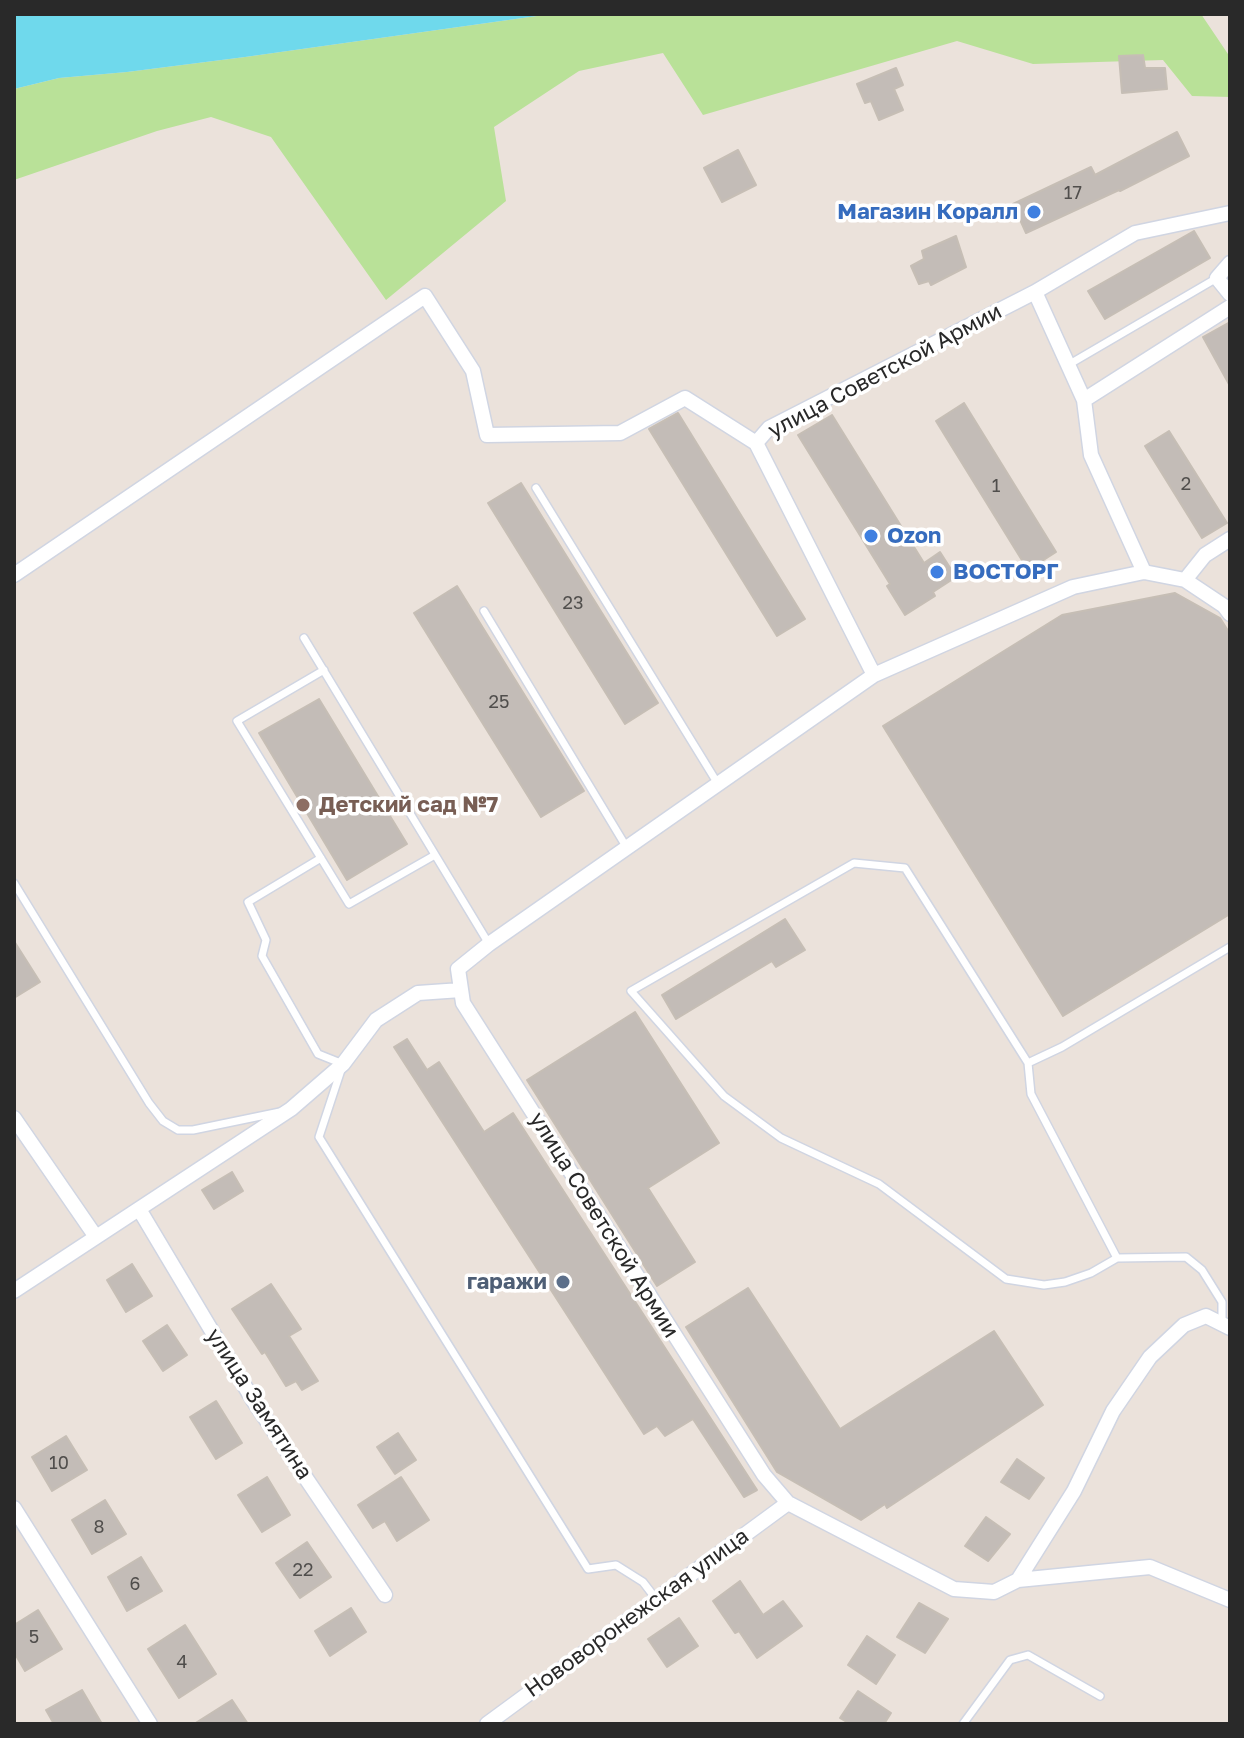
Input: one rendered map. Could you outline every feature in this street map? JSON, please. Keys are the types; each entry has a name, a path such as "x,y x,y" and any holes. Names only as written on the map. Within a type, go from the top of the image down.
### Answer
{"street":[{"name":"улица Советской Армии","path":"874,675 756,443 769,428 1035,292 1135,233 1230,213"},
{"path":"1230,263 1217,278 1230,294"},
{"path":"1035,292 1084,400 1091,455 1144,572"},
{"path":"14,575 425,296 473,371 487,435 620,433 685,398 756,443"},
{"path":"1084,400 1230,307"},
{"path":"1185,580 1205,555 1230,539"},
{"path":"14,1291 291,1109 343,1064 376,1020 418,993 461,990 458,969 489,944 874,675 1073,587 1144,572 1185,580 1224,606 1230,614"},
{"name":"улица Советской Армии","path":"461,990 463,1003 506,1071 764,1475 788,1503 954,1589 994,1592 1018,1580 1150,1567 1230,1600"},
{"path":"14,1118 96,1237"},
{"name":"улица Замятина","path":"139,1209 253,1400 385,1595"},
{"path":"1018,1580 1074,1491 1113,1411 1150,1357 1184,1325 1206,1316 1226,1326"},
{"name":"Нововоронежская улица","path":"487,1724 788,1503"},
{"path":"14,1508 150,1724"}],"lane":[{"path":"1068,365 1217,278"},
{"path":"536,488 718,784"},
{"path":"484,611 627,848"},
{"path":"304,638 489,944"},
{"path":"324,670 237,721 349,904 435,855"},
{"path":"321,858 248,902 266,940 262,956 318,1054 343,1064 319,1137 588,1569 616,1565 643,1582 656,1599"},
{"path":"1117,1258 1031,1094 1028,1063 905,868 854,863 631,991 724,1096 781,1138 879,1184 1006,1279 1044,1285 1091,1273 1117,1258 1186,1257 1202,1270 1222,1302 1226,1326"},
{"path":"14,883 163,1121 178,1130 193,1130 291,1109"},
{"path":"1028,1063 1062,1047 1230,947"},
{"path":"963,1724 1010,1660 1028,1655 1100,1696"}],"green space":[{"path":"551,14 1201,14 1230,57 1230,97 1192,96 1163,60 1033,64 957,41 703,115 663,53 579,71 494,127 506,201 386,300 271,137 211,117 157,131 14,180 14,89 59,78 245,57"}],"water":[{"path":"14,14 551,14 245,57 59,78 14,89"}],"building":[{"path":"1143,55 1145,68 1165,68 1167,89 1122,93 1119,56"},
{"path":"896,68 903,85 894,89 903,110 879,120 871,101 865,103 857,84"},
{"path":"1177,132 1189,156 1026,233 1013,204 1091,167 1095,175"},
{"path":"738,150 756,185 722,202 704,168"},
{"path":"1194,231 1210,258 1105,319 1088,291"},
{"path":"956,236 966,267 931,285 929,281 919,284 911,266 924,259 922,251"},
{"path":"1230,322 1230,386 1203,337"},
{"path":"964,403 1056,552 1028,570 936,421"},
{"path":"678,413 805,619 777,636 649,429"},
{"path":"832,415 924,563 940,552 956,577 933,592 935,596 905,615 887,586 890,584 798,435"},
{"path":"1169,431 1227,523 1202,538 1145,446"},
{"path":"521,483 658,703 625,724 488,503"},
{"path":"457,586 584,791 541,817 414,613"},
{"path":"1175,593 1220,618 1230,634 1230,914 1063,1016 883,726 1062,615"},
{"path":"319,699 407,844 347,880 259,733"},
{"path":"785,919 805,950 776,967 772,961 676,1019 662,995"},
{"path":"14,941 40,982 14,998"},
{"path":"635,1012 719,1143 648,1188 695,1262 657,1286 527,1080"},
{"path":"407,1039 427,1070 439,1062 484,1132 513,1113 757,1490 744,1497 693,1419 665,1436 657,1426 644,1434 394,1047"},
{"path":"232,1172 243,1191 214,1209 202,1190"},
{"path":"132,1264 152,1296 126,1312 107,1280"},
{"path":"271,1284 301,1329 289,1336 318,1381 302,1390 296,1381 286,1386 232,1309"},
{"path":"748,1288 840,1429 994,1331 1043,1405 887,1508 885,1504 861,1520 777,1472 686,1327"},
{"path":"167,1325 187,1355 163,1371 143,1341"},
{"path":"216,1401 242,1443 216,1459 190,1417"},
{"path":"398,1433 416,1460 395,1474 377,1447"},
{"path":"66,1436 87,1470 52,1491 32,1457"},
{"path":"1017,1459 1044,1478 1029,1499 1001,1482"},
{"path":"267,1477 290,1515 262,1532 238,1495"},
{"path":"401,1477 429,1520 397,1541 385,1521 373,1528 358,1505"},
{"path":"105,1500 126,1534 92,1554 72,1520"},
{"path":"986,1517 1010,1534 988,1561 965,1546"},
{"path":"307,1542 331,1577 300,1598 276,1563"},
{"path":"141,1557 162,1591 127,1611 108,1577"},
{"path":"740,1581 763,1615 783,1601 802,1626 757,1658 713,1601"},
{"path":"919,1603 948,1619 925,1653 897,1637"},
{"path":"351,1608 366,1632 330,1656 315,1631"},
{"path":"38,1610 62,1649 25,1671 14,1652 14,1625"},
{"path":"679,1618 698,1646 667,1667 648,1639"},
{"path":"185,1625 216,1674 179,1698 148,1649"},
{"path":"867,1636 895,1655 876,1684 848,1665"},
{"path":"82,1690 102,1724 54,1724 46,1710"},
{"path":"858,1691 891,1713 884,1724 850,1724 840,1718"},
{"path":"232,1700 248,1724 194,1724"}],"place":[{"name":"Магазин Коралл","path":"1034,212"},
{"name":"Ozon","path":"871,536"},
{"name":"ВОСТОРГ","path":"937,572"},
{"name":"Детский сад №7","path":"303,805"},
{"name":"гаражи","path":"563,1282"}]}
